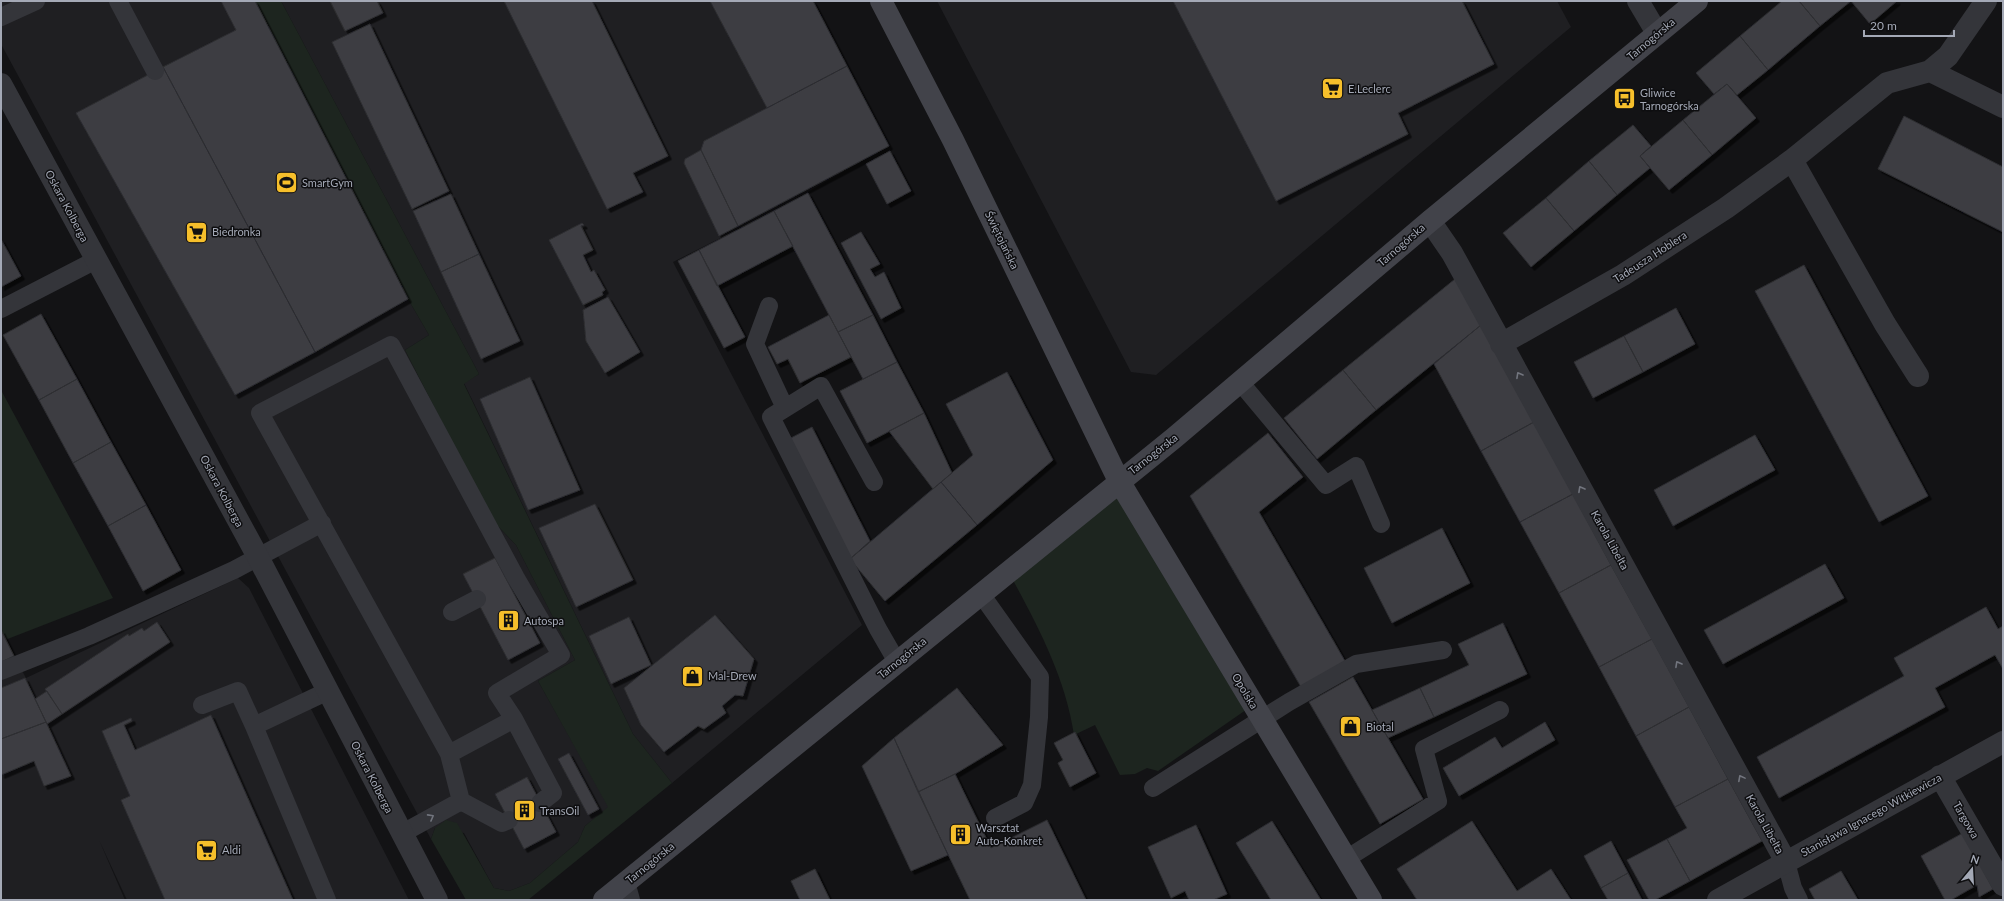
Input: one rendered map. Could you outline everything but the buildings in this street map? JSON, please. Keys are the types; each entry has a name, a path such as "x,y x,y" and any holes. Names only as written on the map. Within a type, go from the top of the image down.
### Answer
{"main road":[{"name":"Świętojańska","path":"881,1 953,140 1119,481"},
{"name":"Tarnogórska","path":"604,900 629,891 897,662 1240,382 1430,221 1696,1"},
{"name":"Opolska","path":"1119,481 1371,900"}],"street":[{"path":"1638,1 1657,33"},
{"path":"1986,1 1948,56 1930,71 2003,107"},
{"name":"Tadeusza Hoblera","path":"1501,344 1630,271 1726,208 1792,160 1887,83 1930,71"},
{"name":"Oskara Kolberga","path":"1,84 258,557 437,900"},
{"path":"1792,160 1885,324 1918,376"},
{"name":"Karola Libelta","path":"1430,221 1452,253 1786,862"},
{"name":"Stanisława Ignacego Witkiewicza","path":"1718,900 2003,742"},
{"name":"Targowa","path":"1940,776 2003,885"}],"lane":[{"path":"1,17 36,1"},
{"path":"118,1 155,71"},
{"path":"1,309 96,260"},
{"path":"769,306 755,344 786,408"},
{"path":"509,820 502,823 461,801 449,754 260,413 391,345 512,581 561,655 498,693 514,719 553,793 540,803"},
{"path":"1240,382 1326,485 1356,466 1381,524"},
{"path":"874,482 822,386 771,417 878,629 897,662"},
{"path":"1,671 118,623 258,557 322,523"},
{"path":"981,594 1040,677 1039,717 1032,785 1024,803 995,818"},
{"path":"452,612 477,599"},
{"path":"1153,788 1262,719 1356,664 1443,650"},
{"path":"202,705 238,691 328,900"},
{"path":"254,726 328,691"},
{"path":"1346,859 1438,800 1424,749 1500,710"},
{"path":"449,754 514,719"},
{"path":"402,834 461,801"},
{"path":"1786,862 1793,888 1799,900"}],"shaded area":[{"path":"1,1 255,1 408,299 429,335 405,350 492,520 516,545 575,660 538,681 609,807 585,826 578,842 530,883 509,891 494,888 464,833 435,828 431,839 1,44"},
{"path":"255,1 281,1 479,374 464,384 633,734 672,783 528,900 466,900 431,839 435,828 446,820 457,823 494,888 509,891 530,883 578,842 585,826 608,807 538,681 575,660 516,545 492,520 405,350 429,335 408,299"},
{"path":"281,1 811,1 887,147 774,211 673,262 862,625 672,783 633,734 464,383 479,374"},
{"path":"937,1 1557,1 1571,27 1156,375 1131,372"},
{"path":"1,390 113,598 5,640 1,631"},
{"path":"1119,481 1253,705 1158,771 1147,768 1135,774 1120,775 1095,725 1074,735 1070,713 1057,670 1039,630 1008,571"},
{"path":"238,578 249,588 409,900 127,900 99,840 125,900 1,900 1,631 26,678"}],"place":[{"name":"E.Leclerc","path":"1332,89"},
{"name":"Gliwice Tarnogórska","path":"1624,99"},
{"name":"SmartGym","path":"287,183"},
{"name":"Biedronka","path":"197,232"},
{"name":"Autospa","path":"508,621"},
{"name":"Mal-Drew","path":"693,676"},
{"name":"Biotal","path":"1351,727"},
{"name":"TransOil","path":"525,811"},
{"name":"Warsztat Auto-Konkret","path":"961,834"},
{"name":"Aldi","path":"207,850"}]}
